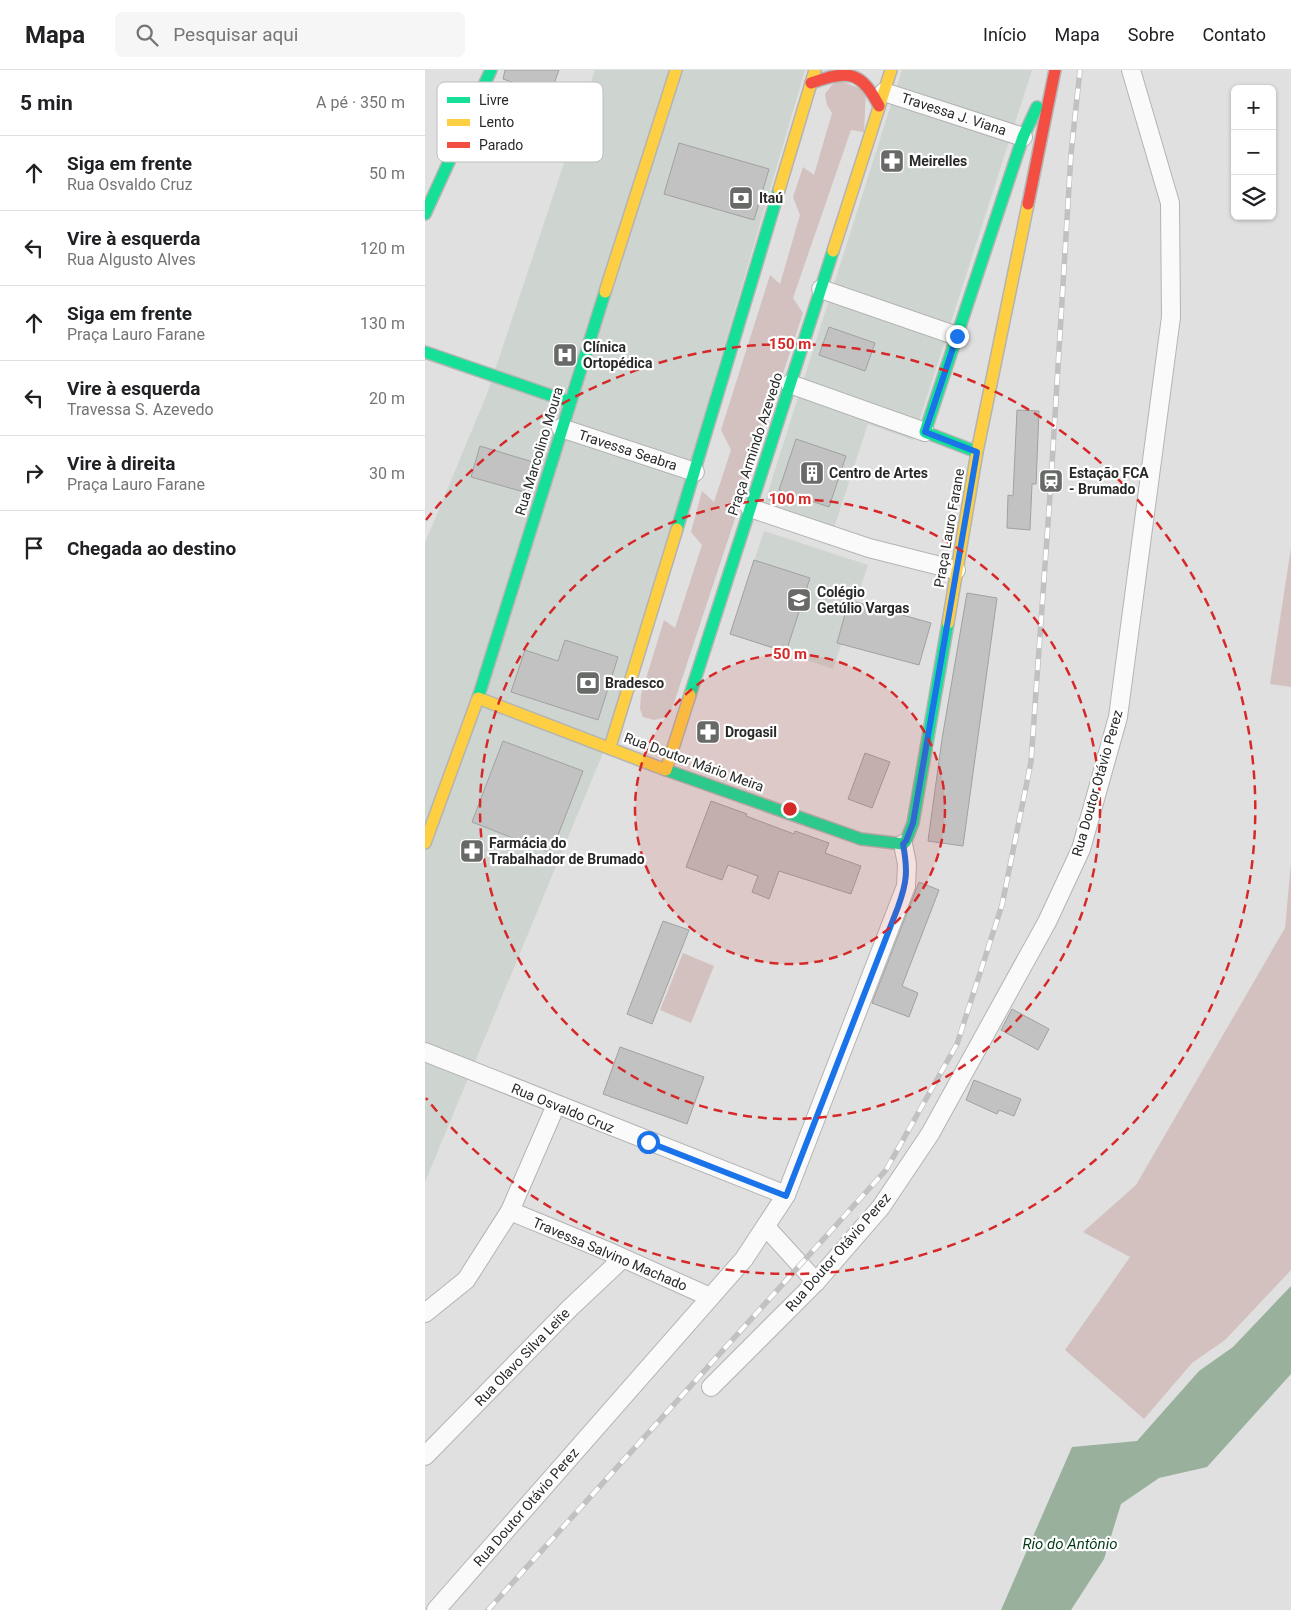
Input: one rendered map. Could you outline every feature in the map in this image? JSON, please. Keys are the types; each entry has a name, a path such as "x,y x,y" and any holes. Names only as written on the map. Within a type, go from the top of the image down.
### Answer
{"main road":[{"path":"486,82 491,70"},
{"name":"Rua Marcolino Moura","path":"425,843 478,698 561,428 676,70"},
{"path":"610,747 695,472 815,70"},
{"name":"Praça Armindo Azevedo","path":"666,770 891,70"},
{"name":"Praça Lauro Farane","path":"925,432 1023,137 1054,70"},
{"name":"Praça Lauro Farane","path":"903,844 913,823 977,452 1054,70"},
{"path":"811,83 841,72 854,74 882,99"},
{"path":"425,214 449,162"},
{"path":"425,352 570,402"},
{"path":"925,432 977,452"},
{"name":"Rua Doutor Mário Meira","path":"478,698 666,770 861,839 903,844"}],"street":[{"name":"Rua Doutor Otávio Perez","path":"711,1387 815,1282 881,1208 930,1134 1047,922 1081,849 1118,717 1171,317 1170,203 1131,70"},
{"name":"Travessa J. Viana","path":"882,99 1023,137"},
{"path":"821,289 957,336"},
{"path":"790,384 925,432"},
{"name":"Travessa Seabra","path":"561,428 695,472"},
{"path":"750,508 869,548 956,570"},
{"name":"Rua Doutor Otávio Perez","path":"436,1610 744,1259 786,1196 906,886 907,864 903,844"},
{"name":"Rua Osvaldo Cruz","path":"425,1052 786,1196"},
{"path":"425,1313 466,1280 510,1211 556,1105"},
{"name":"Travessa Salvino Machado","path":"510,1211 605,1250 710,1297"},
{"path":"766,1227 815,1282"},
{"name":"Rua Olavo Silva Leite","path":"425,1456 570,1308 622,1259"}],"shaded area":[{"path":"595,70 805,70 610,736 425,1182 425,543 487,394 564,162 603,162 603,82 591,82"},
{"path":"902,70 1032,70 913,440 868,424 831,537 761,514"},
{"path":"839,80 866,91 864,132 851,130 793,298 803,313 672,709 664,718 654,720 643,717 640,709 641,695 664,620 675,628 702,545 691,532 702,491 714,502 731,450 721,430 770,275 780,284 800,215 793,197 803,167 814,175 832,113 827,105 825,94"},
{"name":"Colégio Getúlio Vargas","path":"764,531 868,565 833,669 730,634"},
{"path":"1291,548 1291,687 1270,684"},
{"path":"1291,863 1291,1270 1225,1340 1192,1363 1144,1419 1065,1350 1130,1257 1083,1232 1136,1185 1285,928"},
{"path":"683,953 714,966 691,1023 660,1010"}],"water":[{"name":"Rio do Antônio","path":"1291,1286 1291,1374 1207,1467 1159,1478 1121,1504 1104,1559 1071,1610 1001,1610 1072,1447 1137,1441 1199,1371 1233,1347"}],"building":[{"path":"505,70 559,70 555,82 512,82 503,79"},
{"path":"679,143 769,169 754,220 664,194"},
{"path":"829,327 875,343 865,371 819,355"},
{"path":"1017,410 1039,411 1036,484 1032,484 1030,530 1007,528 1008,495 1013,496"},
{"name":"Centro de Artes","path":"796,439 846,456 829,507 779,490"},
{"path":"480,446 533,462 524,492 471,477"},
{"path":"754,560 810,578 786,652 730,634"},
{"path":"967,593 997,598 963,846 928,841 942,739"},
{"path":"849,600 931,623 919,665 837,643"},
{"path":"565,640 618,657 598,720 511,692 525,650 558,661"},
{"path":"503,741 583,771 551,853 472,822"},
{"path":"865,753 890,762 872,808 848,799"},
{"path":"711,801 794,834 795,831 829,843 825,853 861,866 851,894 779,871 769,899 752,892 758,876 728,865 722,880 686,867"},
{"path":"919,882 939,890 902,986 918,993 909,1017 872,1003"},
{"path":"663,921 689,930 652,1024 627,1014"},
{"path":"1012,1009 1049,1029 1038,1050 1001,1030"},
{"path":"620,1047 704,1077 687,1124 603,1094"},
{"path":"974,1080 1021,1099 1014,1116 999,1110 997,1114 966,1100"}],"railway":[{"path":"488,1610 886,1170 957,1044 1002,905 1031,762 1051,481 1071,154 1080,70"}],"traffic: fast":[{"path":"486,82 491,70"},
{"path":"977,452 925,432 1023,137 1037,107"},
{"path":"425,214 449,162"},
{"path":"677,529 779,190"},
{"path":"690,695 833,251"},
{"path":"478,698 605,292"},
{"path":"425,352 570,402"},
{"path":"666,770 861,839 903,844 913,823 948,623"}],"traffic: slow":[{"path":"605,292 676,70"},
{"path":"779,190 815,70"},
{"path":"833,251 891,70"},
{"path":"948,623 977,452 1028,204"},
{"path":"610,747 677,529"},
{"path":"425,843 478,698 666,770 690,695"}],"traffic: jam":[{"path":"1028,204 1055,70"},
{"path":"811,83 834,76 852,76 866,85 879,106"}],"place":[{"name":"Meirelles","path":"892,161"},
{"name":"Itaú","path":"741,198"},
{"name":"Clínica Ortopédica","path":"565,355"},
{"name":"Centro de Artes","path":"812,473"},
{"name":"Estação FCA - Brumado","path":"1051,481"},
{"name":"Colégio Getúlio Vargas","path":"799,600"},
{"name":"Bradesco","path":"588,683"},
{"name":"Drogasil","path":"708,732"},
{"name":"Farmácia do Trabalhador de Brumado","path":"472,851"}],"route":[{"path":"648,1142 786,1196 898,907 906,886 907,864 903,844 913,823 977,452 925,432 957,336"}]}
